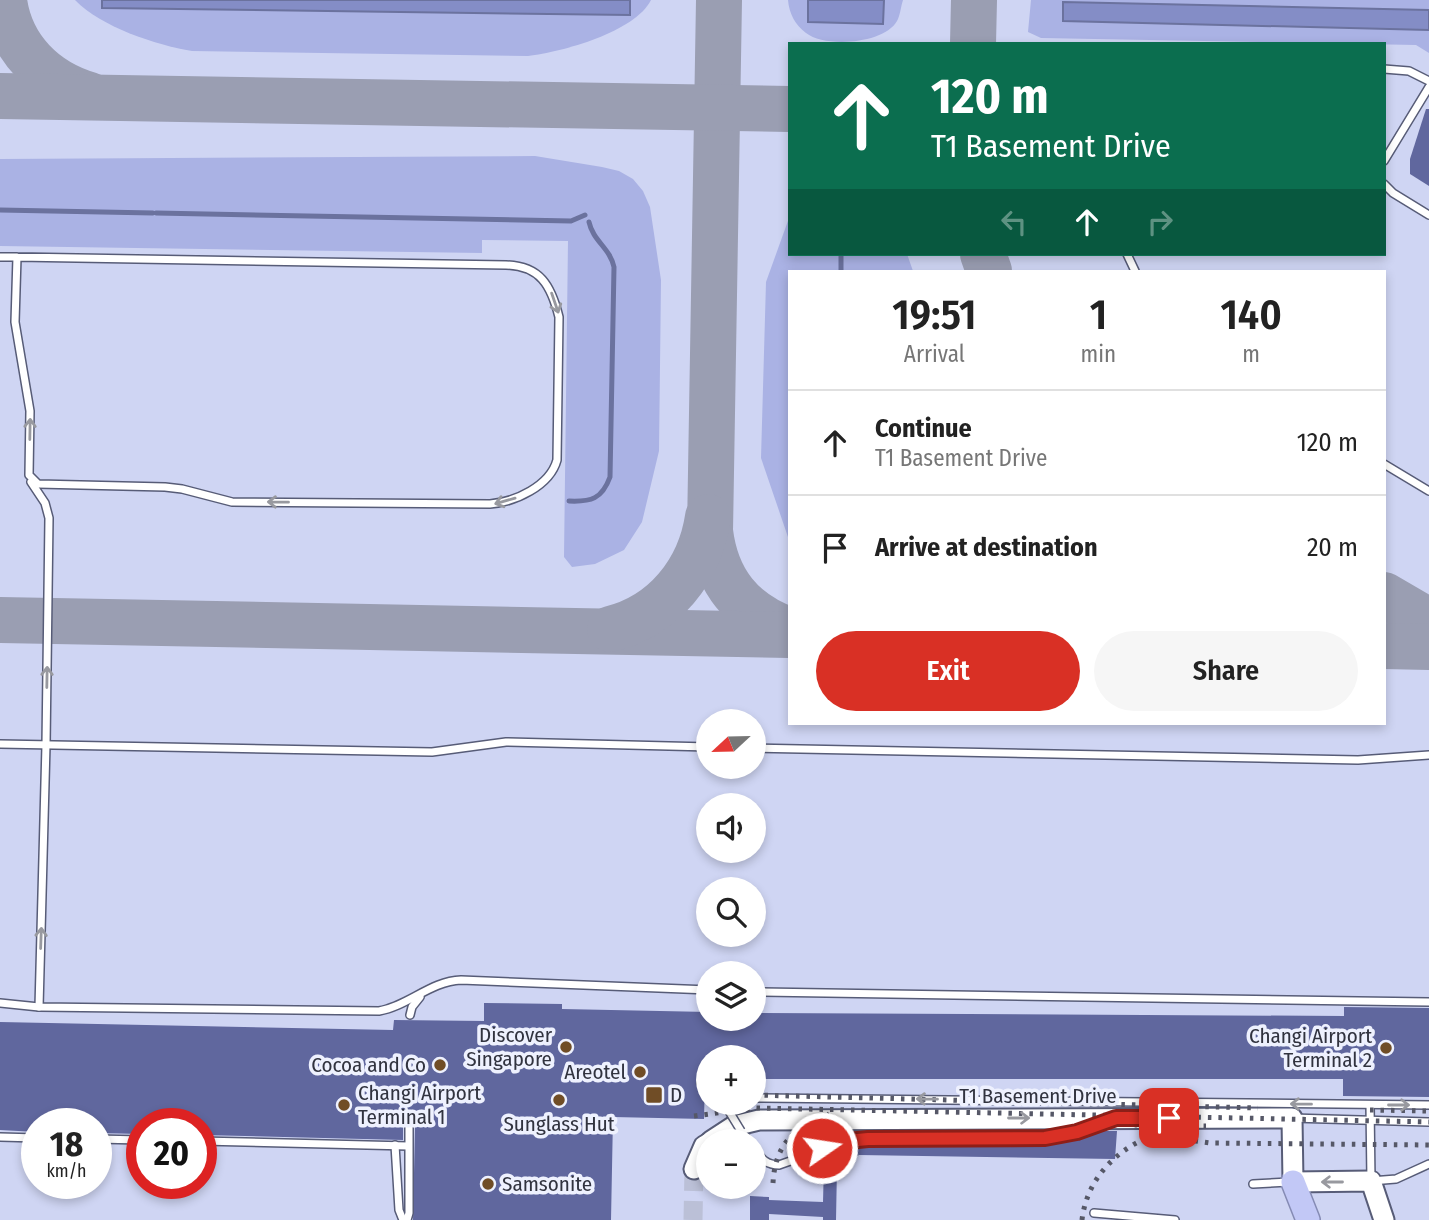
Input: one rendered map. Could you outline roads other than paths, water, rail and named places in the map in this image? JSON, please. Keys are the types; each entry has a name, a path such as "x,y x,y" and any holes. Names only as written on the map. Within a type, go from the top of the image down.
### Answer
{"highway":[{"path":"1293,1182 1308,1220"}],"main road":[{"name":"T1 Basement Drive","path":"730,1129 759,1120 1292,1118"},
{"path":"1292,1118 1293,1182 1371,1181 1384,1220"},
{"name":"T1 Basement Drive","path":"694,1170 696,1165"}],"lane":[{"path":"1386,69 1409,71 1429,81"},
{"path":"1386,158 1429,87"},
{"path":"1386,186 1429,215"},
{"path":"0,257 506,265 528,268 545,283 556,303 561,332 557,460 543,482 513,500 490,504 232,502 165,487 42,485 35,483 29,475"},
{"path":"17,257 15,322 30,411 29,475 33,487 45,503 49,518 39,1007"},
{"path":"1386,465 1429,491"},
{"path":"0,744 432,752 506,742 696,747"},
{"path":"766,748 1358,761 1429,755"},
{"path":"0,1003 39,1007 379,1011 395,1007 445,982 461,980 696,989"},
{"path":"410,1015 418,999 428,990"},
{"path":"766,992 1429,1002"},
{"path":"766,1098 1429,1105"},
{"path":"1370,1105 1371,1181 1396,1180 1429,1164"},
{"path":"766,1163 779,1165 847,1141 1045,1138 1077,1132 1116,1118"},
{"name":"T1 Basement Drive","path":"1292,1118 1429,1122"},
{"path":"395,1145 399,1210 405,1220 409,1213 409,1126"},
{"path":"0,1137 21,1138"},
{"path":"217,1141 408,1146"},
{"path":"1253,1184 1293,1182"},
{"path":"1094,1213 1175,1220"}],"waterway":[{"path":"0,210 153,213"},
{"path":"156,213 571,221 585,215"},
{"path":"569,501 595,498 610,477 614,267 589,222"},
{"path":"841,256 841,270"}],"tunnel":[{"path":"693,1220 694,1169"}],"railway":[{"path":"766,1095 1258,1108"},
{"path":"694,1116 756,1108 1429,1122"},
{"path":"1370,1110 1429,1111"},
{"path":"773,1183 778,1158 789,1139 806,1124 829,1114"},
{"path":"1124,1121 1174,1138 1210,1143 1429,1145"},
{"path":"1082,1220 1087,1199 1096,1180 1125,1150 1143,1139 1163,1132 1206,1126"}],"place":[{"name":"Discover Singapore","path":"566,1047"},
{"name":"Changi Airport Terminal 2","path":"1386,1048"},
{"name":"Cocoa and Co","path":"440,1065"},
{"name":"Areotel","path":"640,1072"},
{"name":"D","path":"654,1095"},
{"name":"Sunglass Hut","path":"559,1100"},
{"name":"Changi Airport Terminal 1","path":"344,1105"},
{"name":"Samsonite","path":"488,1184"}]}
